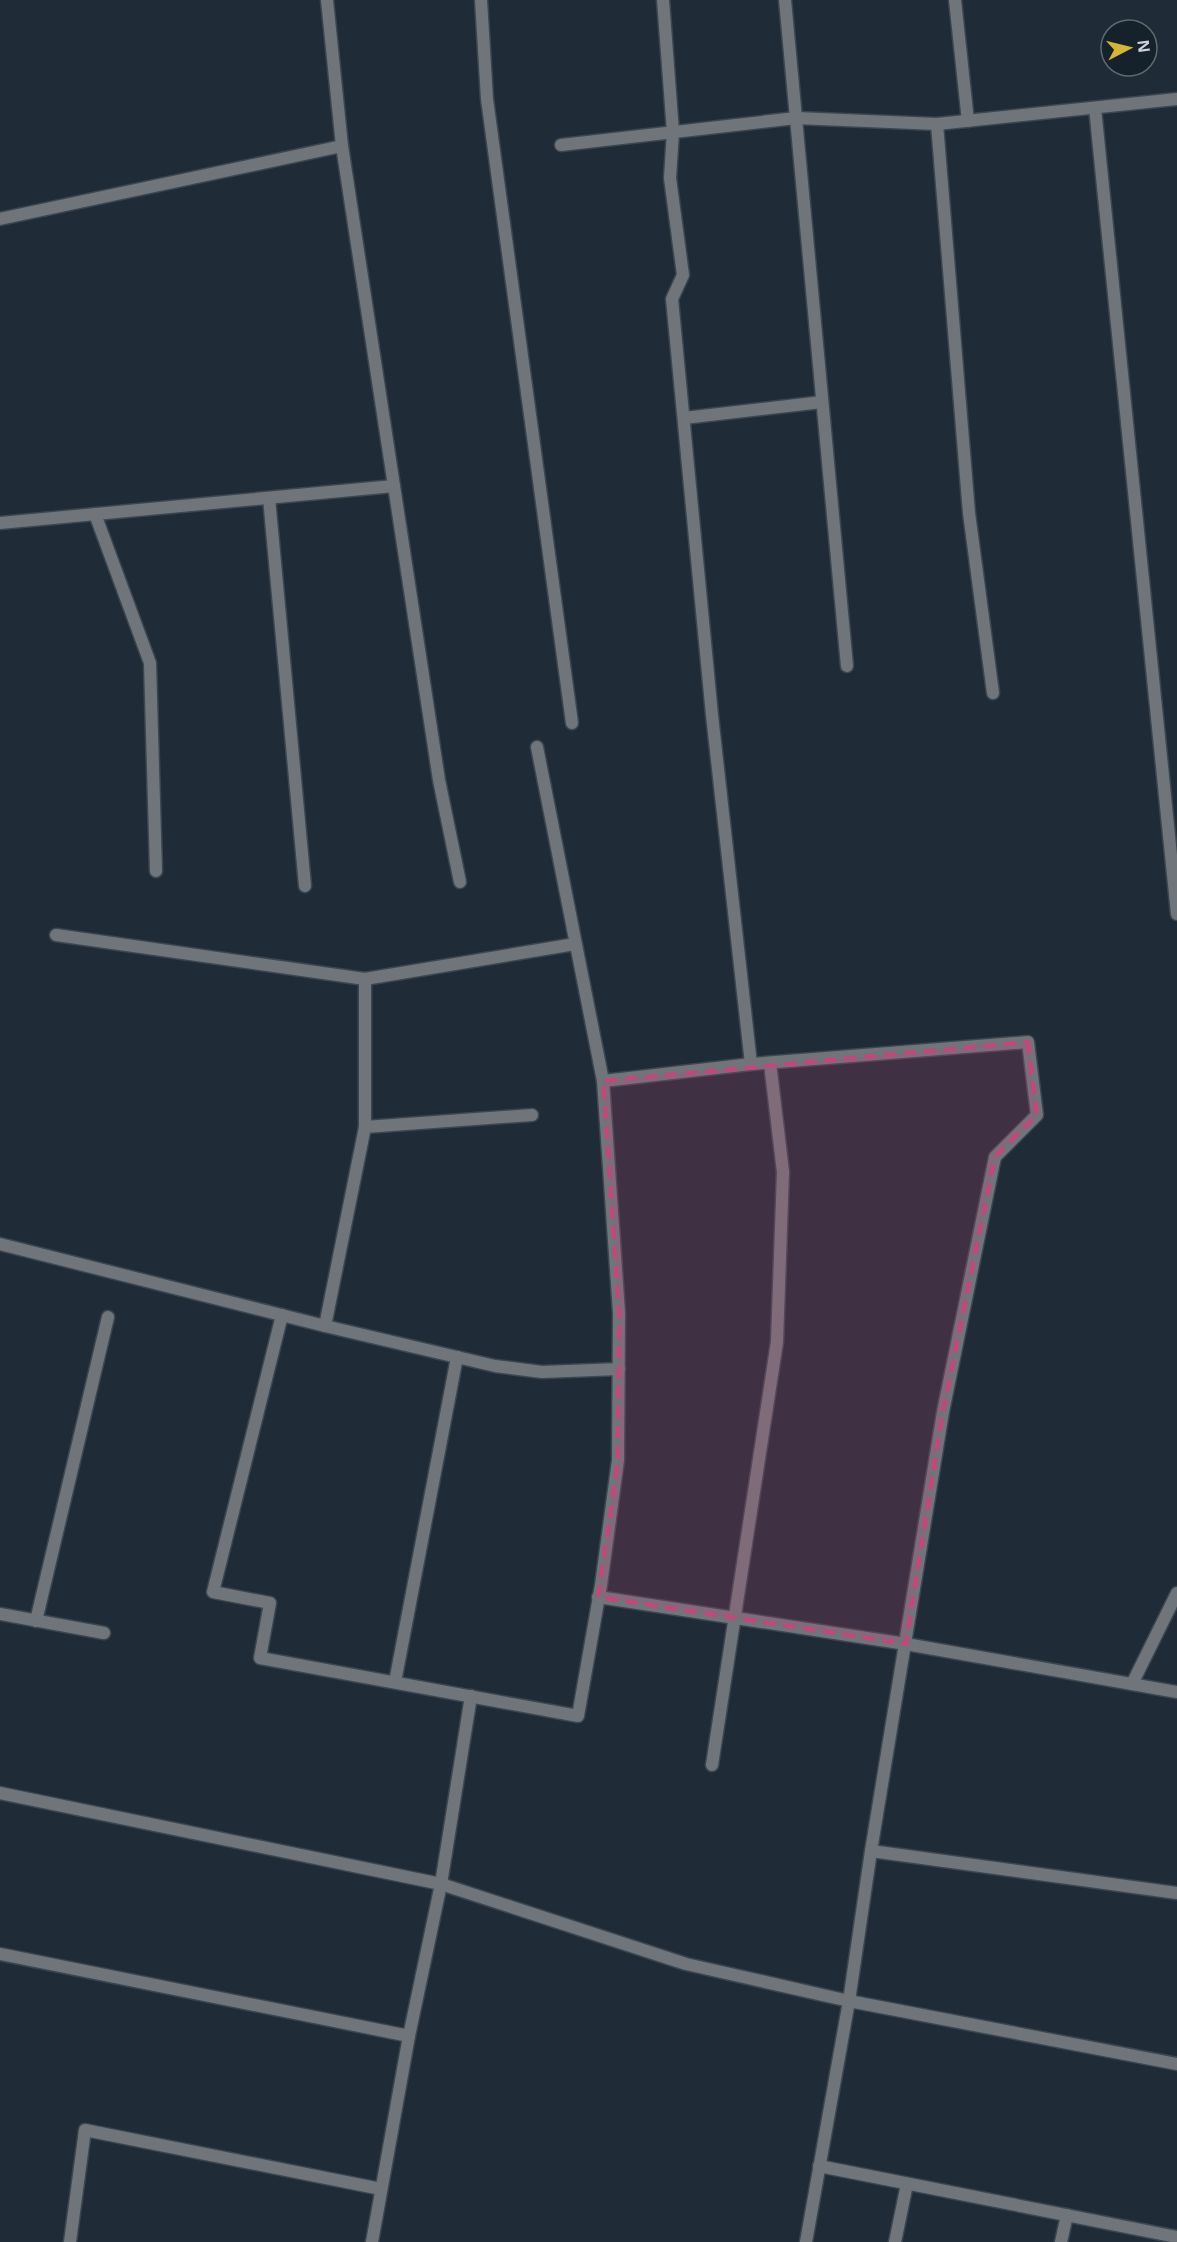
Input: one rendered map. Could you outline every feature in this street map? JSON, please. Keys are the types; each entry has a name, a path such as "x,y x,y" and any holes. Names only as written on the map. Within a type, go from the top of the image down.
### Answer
{"street":[{"path":"327,0 342,146 439,780 460,882"},
{"path":"481,0 487,99 572,723"},
{"path":"663,0 674,132 670,178 683,275 672,299 712,715 751,1064"},
{"path":"785,0 847,666"},
{"path":"955,0 968,121"},
{"path":"561,145 796,118 937,124 1177,99"},
{"path":"1095,108 1177,914"},
{"path":"937,124 969,513 993,693"},
{"path":"0,219 342,146"},
{"path":"684,418 822,402"},
{"path":"0,523 394,486"},
{"path":"269,498 305,886"},
{"path":"95,514 150,663 156,871"},
{"path":"282,1315 213,1592 270,1603 260,1658 578,1716 618,1460 619,1313 603,1081 537,747"},
{"path":"56,935 365,979 575,944"},
{"path":"325,1326 365,1127 365,979"},
{"path":"603,1081 751,1064 1028,1042 1037,1115 995,1157 944,1412 871,1851 849,2001 806,2242"},
{"path":"712,1765 777,1342 783,1172 770,1063"},
{"path":"365,1127 532,1115"},
{"path":"0,1244 325,1326 495,1366 542,1372 619,1369"},
{"path":"36,1621 108,1317"},
{"path":"395,1682 457,1357"},
{"path":"1132,1684 1177,1593"},
{"path":"598,1598 906,1644 1177,1692"},
{"path":"0,1614 104,1633"},
{"path":"372,2242 409,2036 441,1884 471,1696"},
{"path":"0,1793 441,1884 686,1964 849,2001 1177,2064"},
{"path":"871,1851 1177,1893"},
{"path":"0,1954 409,2036"},
{"path":"70,2242 85,2130 381,2188"},
{"path":"819,2166 1177,2237"},
{"path":"895,2242 907,2184"},
{"path":"1061,2242 1067,2215"}],"highlighted area":[{"path":"1028,1042 1037,1115 995,1157 943,1412 906,1644 598,1597 618,1460 619,1313 603,1081"}]}
